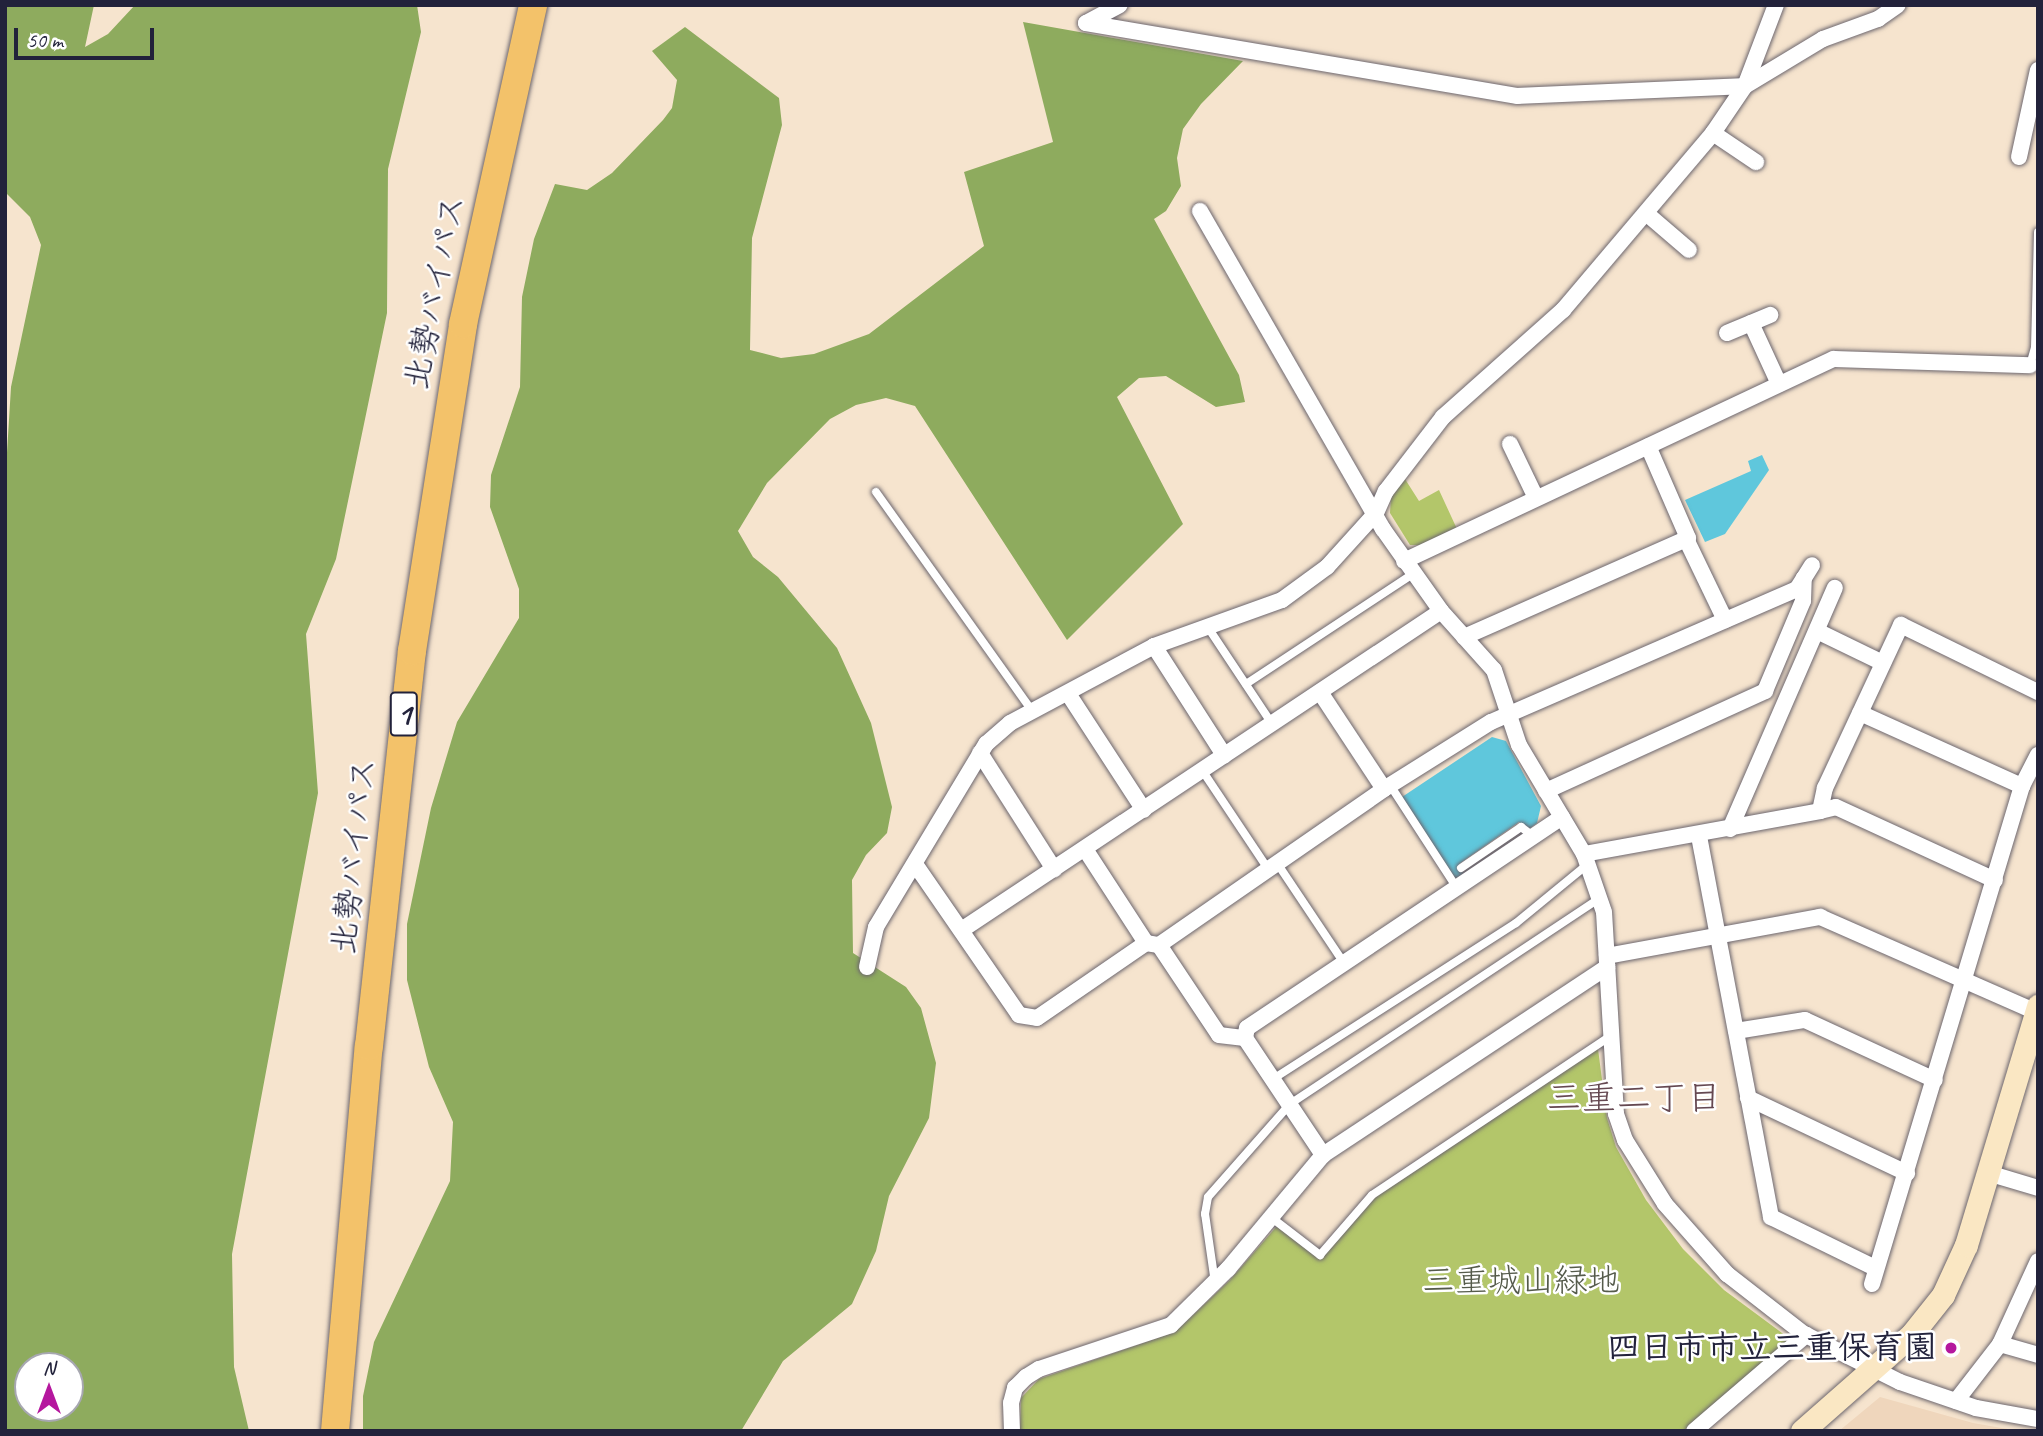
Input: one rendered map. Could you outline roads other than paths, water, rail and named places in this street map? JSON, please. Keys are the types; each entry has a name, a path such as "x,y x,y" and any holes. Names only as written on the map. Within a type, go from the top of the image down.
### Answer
{"highway":[{"name":"北勢バイパス","path":"335,1431 369,1046 412,651 463,324 533,5"}],"street":[{"path":"1120,5 1086,23 1518,96 1745,86 1823,39 1878,19 1898,5"},
{"path":"867,967 876,927 979,753 1010,723 1069,695 1154,646 1304,588 1376,513 1386,491 1450,411 1563,310 1713,133 1745,86 1776,5"},
{"path":"2019,157 2038,70"},
{"path":"1713,133 1756,162"},
{"path":"1200,211 1408,567 1441,611 1493,670 1519,745 1586,859 1601,897 1616,1114 1643,1172 1707,1255 1807,1335 1872,1372 1956,1401 2038,1419"},
{"path":"1647,214 1689,250"},
{"path":"1727,333 1770,314"},
{"path":"1751,323 1779,384"},
{"path":"1408,567 1536,498 1834,359 2030,365"},
{"path":"1510,444 1536,498"},
{"path":"1648,446 1686,540 1725,620"},
{"path":"1464,637 1686,540"},
{"path":"915,864 962,929 1018,1015 1037,1018 1272,866 1387,787 1509,714 1797,589 1808,572 1803,601 1765,691 1546,791"},
{"path":"1730,829 1835,589"},
{"path":"962,929 1441,611"},
{"path":"1820,811 1825,788 1901,625 2038,692"},
{"path":"1817,631 1883,663"},
{"path":"1154,646 1224,755"},
{"path":"1320,692 1387,787"},
{"path":"1069,695 1144,810"},
{"path":"1860,713 2022,786"},
{"path":"979,753 1055,869"},
{"path":"1586,859 1693,832 1699,836 1771,1217 1873,1276 1966,982 2022,786 2038,755"},
{"path":"1699,836 1836,807 1995,880"},
{"path":"1323,1155 1245,1038 1247,1028 1562,817"},
{"path":"1085,849 1219,1035 1245,1038"},
{"path":"1012,1431 1011,1403 1016,1388 1027,1377 1039,1369 1171,1325 1215,1283 1323,1155 1607,961 1718,934 1820,917 1966,982 2037,1009 1966,1245 1943,1295 1872,1372 1801,1431"},
{"path":"1736,1031 1805,1020 1935,1080"},
{"path":"1748,1098 1907,1173"},
{"path":"1988,1173 2038,1188"},
{"path":"1956,1401 2000,1344 2038,1261"},
{"path":"1694,1431 1807,1335"},
{"path":"2000,1344 2038,1355"}],"lane":[{"path":"2030,365 2035,348 2038,232"},
{"path":"876,492 1034,712"},
{"path":"1246,684 1408,567"},
{"path":"1207,626 1272,723"},
{"path":"1202,770 1344,963"},
{"path":"1387,787 1457,888"},
{"path":"1461,868 1521,827 1533,836"},
{"path":"1273,1079 1516,923 1586,859"},
{"path":"1215,1283 1205,1214 1208,1198 1290,1104 1601,897"},
{"path":"1272,1218 1320,1255 1371,1195 1610,1037"}],"water":[{"path":"1762,455 1769,470 1725,534 1705,542 1685,500 1751,471 1748,461"},
{"path":"1492,737 1506,741 1541,806 1537,823 1529,829 1519,822 1459,864 1464,873 1455,879 1402,797"}],"place":[{"name":"四日市市立三重保育園","path":"1951,1348"}],"district":[{"name":"三重二丁目","path":"1634,1098"}],"park label":[{"name":"三重城山緑地","path":"1521,1281"}]}
